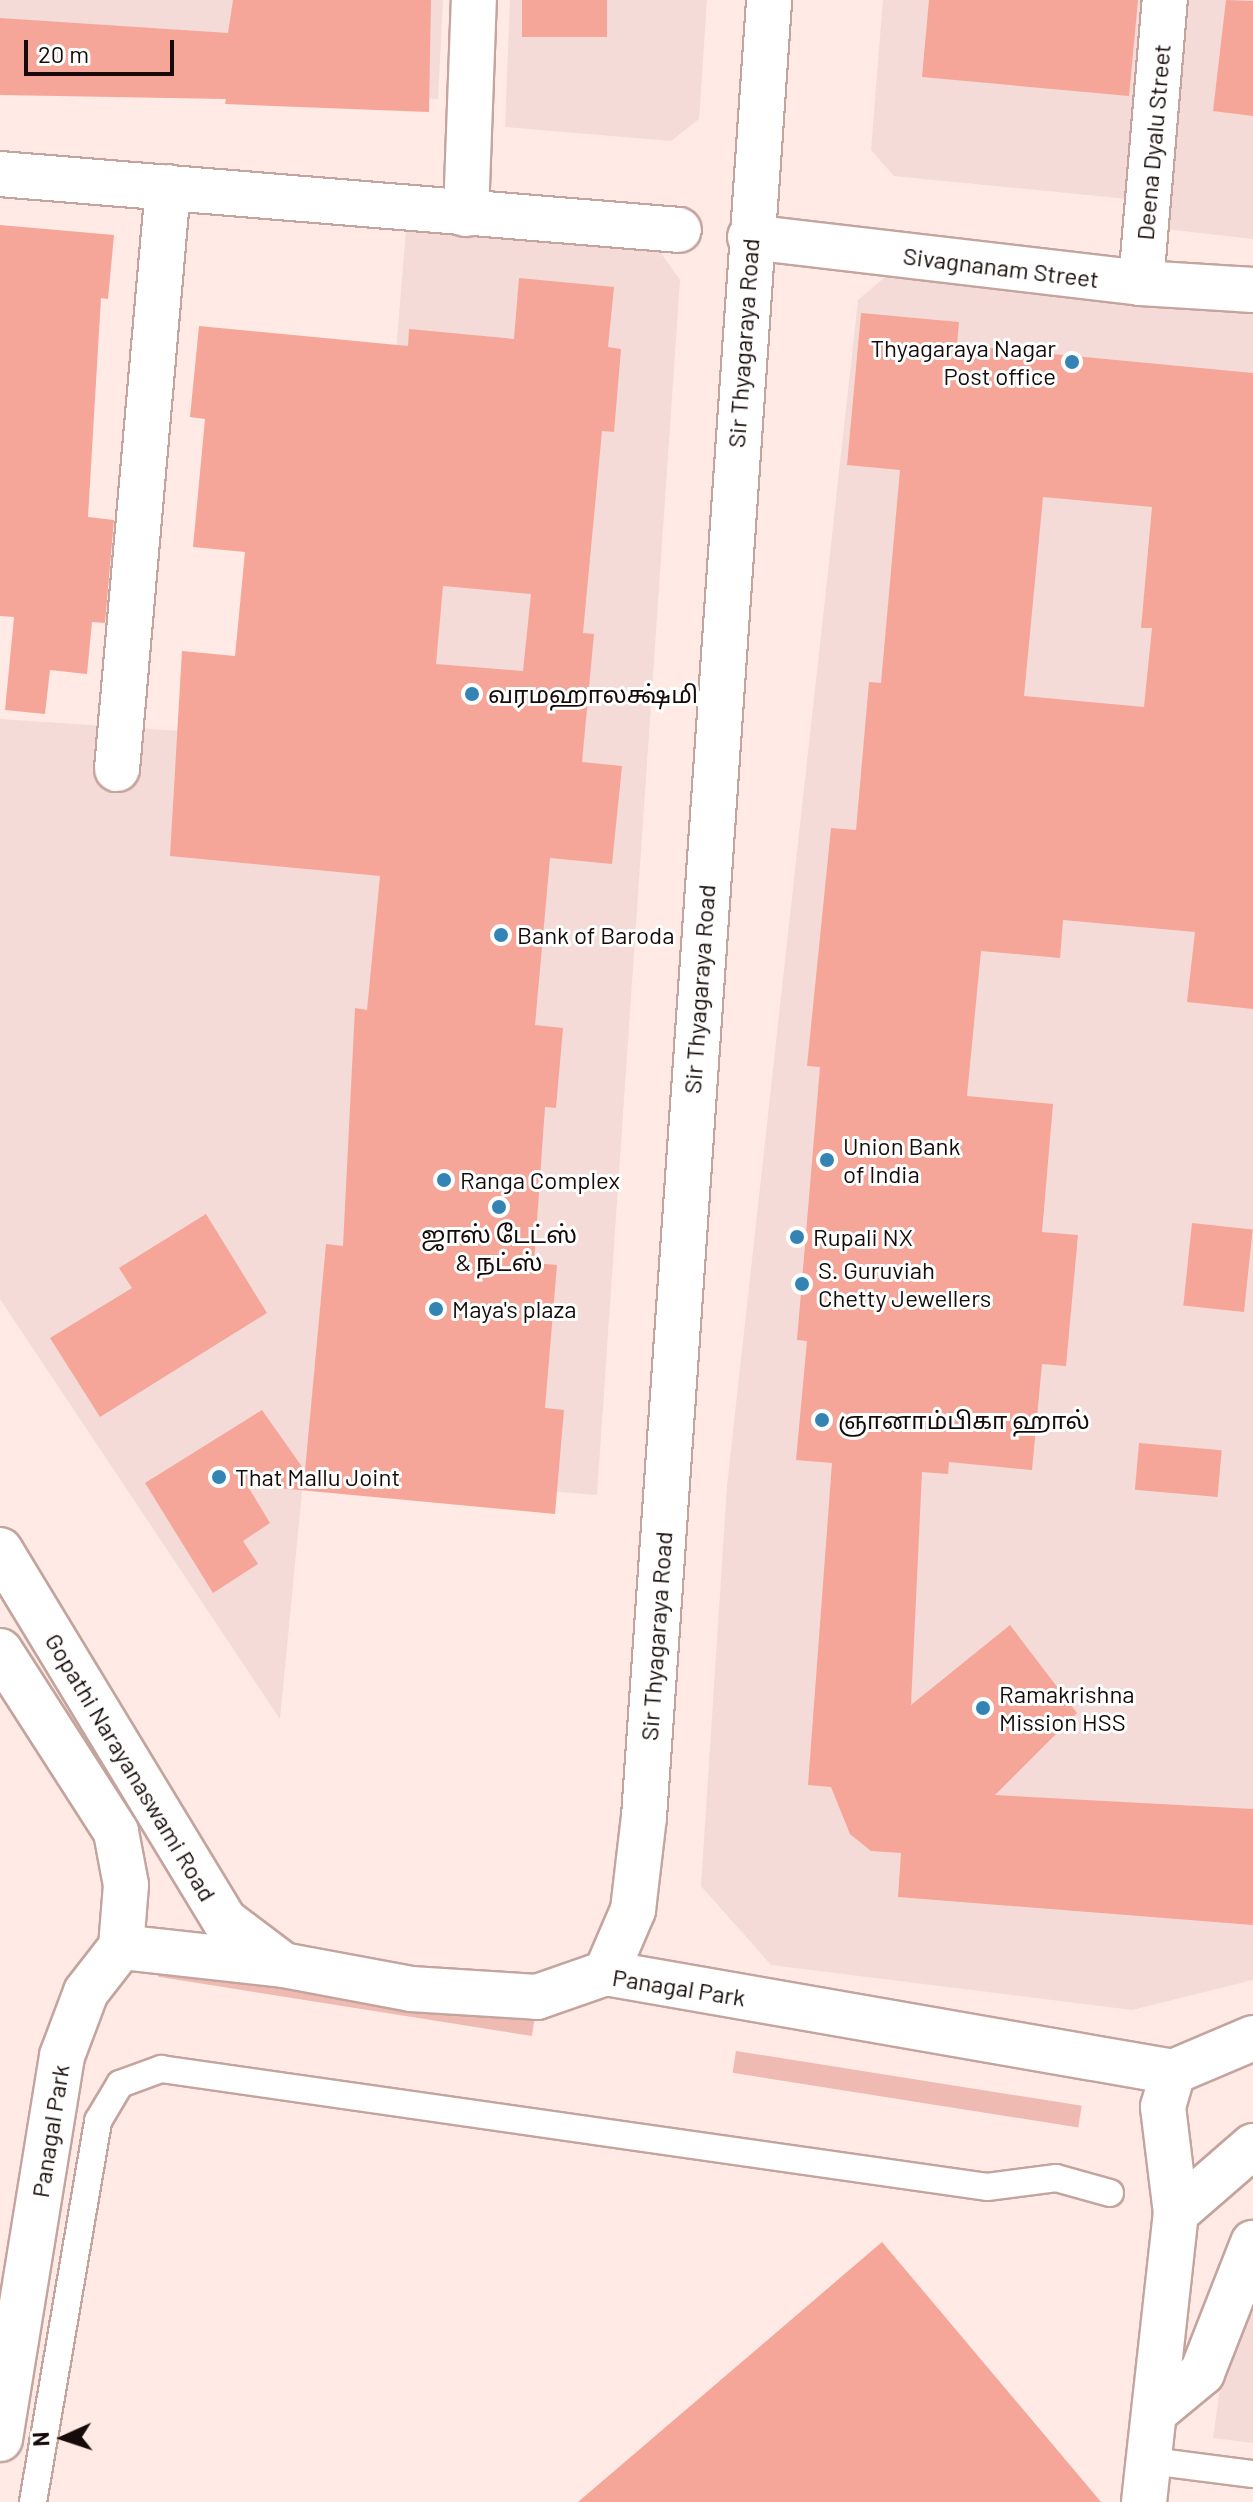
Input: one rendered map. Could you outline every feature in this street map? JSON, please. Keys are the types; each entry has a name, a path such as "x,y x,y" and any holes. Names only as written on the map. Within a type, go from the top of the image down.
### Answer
{"main road":[{"path":"466,214 474,0"},
{"name":"Sir Thyagaraya Road","path":"606,1973 633,1910 644,1817 750,237 769,0"},
{"name":"Deena Dyalu Street","path":"1141,283 1165,0"},
{"path":"0,174 679,230"},
{"path":"117,769 168,187"},
{"name":"Sivagnanam Street","path":"750,237 1141,283 1253,290"},
{"name":"Gopathi Narayanaswami Road","path":"0,1550 225,1921 283,1965"},
{"name":"Gopathi Narayanaswami Road","path":"0,1651 116,1832 126,1885 121,1947"},
{"name":"Panagal Park","path":"0,2439 62,2056 86,1992 121,1947 283,1965 411,1989 537,1997 606,1973 1173,2072"},
{"path":"1148,2482 1176,2213 1163,2107 1173,2072 1253,2038"},
{"path":"1176,2213 1253,2146"},
{"path":"1156,2411 1202,2373 1253,2243"}],"lane":[{"path":"33,2502 98,2121 120,2084 161,2069 987,2187 1056,2178 1110,2193"},
{"path":"1148,2482 1253,2474"}],"shaded area":[{"path":"0,0 443,0 438,99 0,76"},
{"path":"510,0 707,0 699,119 671,141 505,127"},
{"path":"883,0 1153,0 1139,200 894,176 871,150"},
{"path":"1179,0 1253,0 1253,239 1155,228"},
{"path":"406,230 658,249 680,280 597,1495 304,1471 280,1719 0,1299 0,719 364,743"},
{"path":"891,272 1253,307 1253,1980 1132,2010 771,1965 701,1886 727,1486 858,300"},
{"path":"161,1961 534,2020 532,2036 158,1977"},
{"path":"736,2051 1082,2106 1078,2127 733,2073"},
{"path":"1253,2270 1253,2443 1213,2438 1231,2312"}],"building":[{"path":"233,0 431,0 429,112 225,104 226,99 0,95 0,18 228,33"},
{"path":"522,0 607,0 607,37 522,37"},
{"path":"929,0 1138,0 1129,96 922,77"},
{"path":"1226,0 1253,1 1253,116 1213,111"},
{"path":"0,225 114,235 108,299 101,298 88,517 114,520 105,623 92,622 87,674 50,670 45,714 5,710 14,617 0,616"},
{"path":"519,278 614,287 608,347 621,349 614,432 602,431 583,633 594,634 582,762 622,766 612,864 550,858 535,1025 563,1028 556,1108 545,1107 534,1263 557,1265 545,1408 564,1410 555,1514 247,1485 270,1523 243,1541 258,1564 213,1593 145,1483 262,1410 305,1471 326,1244 343,1246 355,1008 367,1010 380,876 170,856 182,651 235,656 245,552 193,547 205,419 190,417 199,326 408,346 409,329 514,339","holes":["443,586 531,594 523,671 436,664"]},
{"path":"861,313 959,322 957,345 1253,373 1253,1009 1187,1002 1195,932 1063,920 1060,958 981,951 967,1096 1053,1104 1042,1232 1078,1235 1066,1366 1042,1364 1032,1470 949,1462 948,1474 922,1472 911,1705 1010,1625 1077,1713 995,1795 1253,1809 1253,1925 898,1897 901,1853 871,1851 850,1834 831,1787 808,1785 832,1463 796,1460 807,1341 797,1340 820,1067 807,1066 831,828 856,830 869,682 881,683 900,470 847,465","holes":["1043,497 1152,507 1141,628 1152,628 1144,707 1024,696"]},
{"path":"206,1214 267,1313 100,1417 50,1338 132,1288 119,1268"},
{"path":"1192,1223 1253,1229 1244,1312 1183,1306"},
{"path":"1139,1443 1222,1450 1218,1497 1135,1490"},
{"path":"882,2242 1101,2502 578,2502"}],"place":[{"name":"Thyagaraya Nagar Post office","path":"1072,362"},
{"name":"வரமஹாலக்ஷ்மி","path":"472,694"},
{"name":"Bank of Baroda","path":"501,935"},
{"name":"Union Bank of India","path":"827,1160"},
{"name":"Ranga Complex","path":"444,1180"},
{"name":"ஜாஸ் டேட்ஸ் & நட்ஸ்","path":"499,1207"},
{"name":"Rupali NX","path":"797,1237"},
{"name":"S. Guruviah Chetty Jewellers","path":"802,1284"},
{"name":"Maya's plaza","path":"436,1309"},
{"name":"ஞானாம்பிகா ஹால்","path":"822,1420"},
{"name":"That Mallu Joint","path":"219,1477"},
{"name":"Ramakrishna Mission HSS","path":"983,1708"}]}
